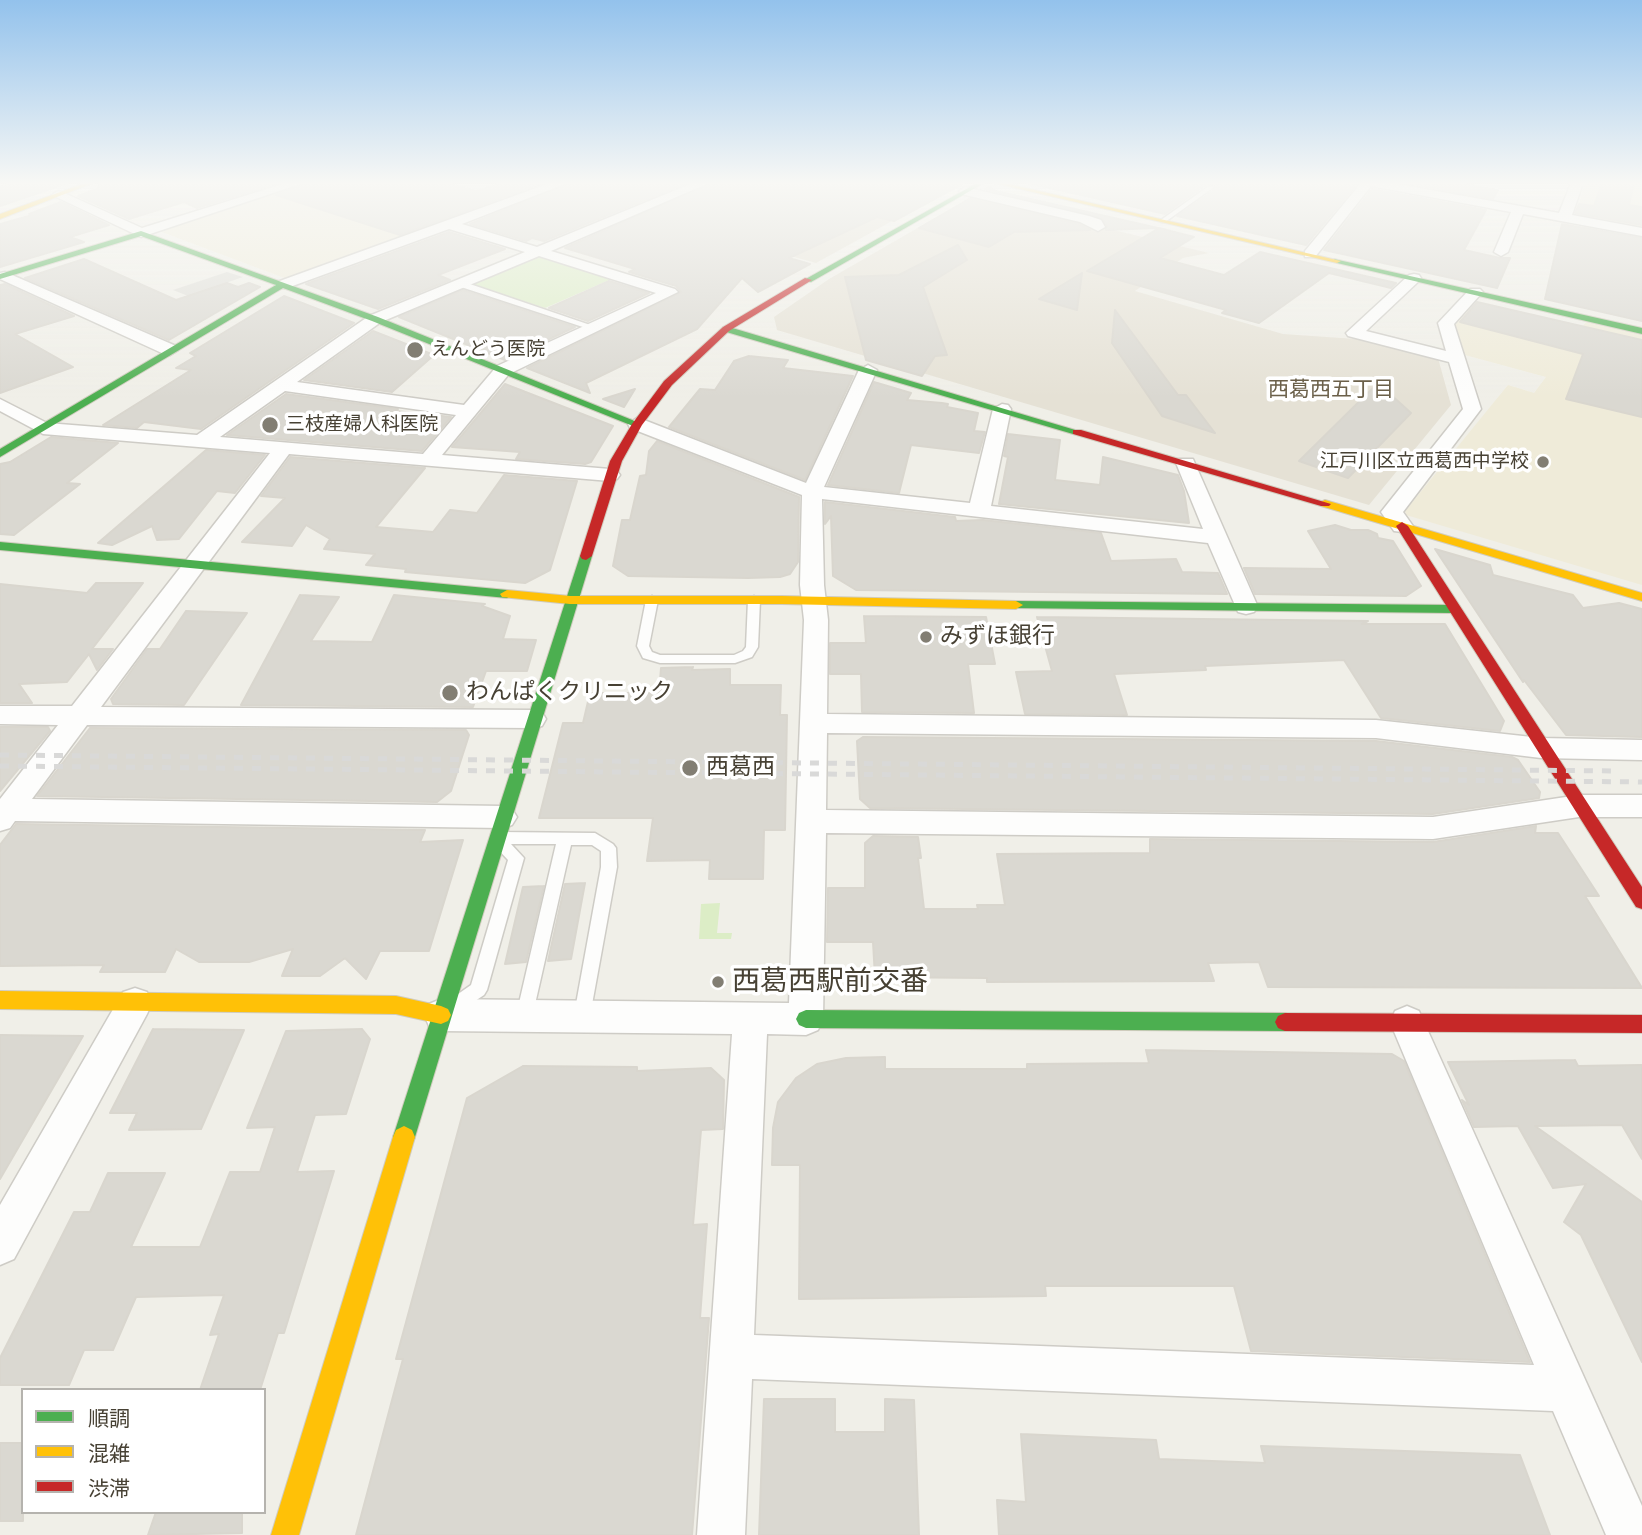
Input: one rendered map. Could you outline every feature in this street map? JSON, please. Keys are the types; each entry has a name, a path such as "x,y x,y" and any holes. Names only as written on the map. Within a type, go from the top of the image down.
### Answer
{"street":[{"path":"2,276 71,255"},
{"path":"200,255 375,319 812,492 1216,537"},
{"path":"0,454 282,285 365,255"},
{"path":"203,440 375,319 532,255"},
{"path":"429,459 503,370 670,292 547,255"},
{"path":"285,1535 440,1015 610,475 637,424 668,383 706,345 772,300 852,255"},
{"path":"1313,255 1642,331"},
{"path":"2,276 170,350"},
{"path":"1414,278 1354,332 1457,359"},
{"path":"1475,292 1446,323 1472,409 1392,512 1452,610 1642,902"},
{"path":"726,329 1642,597"},
{"path":"806,1018 816,620 813,602 812,492 868,370"},
{"path":"283,385 468,411"},
{"path":"0,404 43,428 610,475"},
{"path":"979,511 1002,409"},
{"path":"3,813 284,448"},
{"path":"1186,463 1246,607"},
{"path":"0,546 570,600 1452,610"},
{"path":"0,715 533,719"},
{"path":"814,723 1376,729 1542,748 1642,750"},
{"path":"810,821 1433,828 1579,806 1642,806"},
{"path":"3,813 499,827"},
{"path":"0,1000 396,1005 440,1015 1642,1024"},
{"path":"0,1245 135,1003"},
{"path":"721,1535 750,1017"},
{"path":"1407,1022 1630,1535"},
{"path":"731,1356 1566,1388"}],"lane":[{"path":"461,284 595,328"},
{"path":"652,600 643,646 647,656 660,659 735,659 748,654 752,646 754,600"},
{"path":"499,827 565,839 596,839 608,848 610,856 583,1016"},
{"path":"440,1015 478,990 516,858 499,827"},
{"path":"525,1016 565,839"}],"shaded area":[{"path":"222,255 354,255 287,279"},
{"path":"786,255 831,255 816,263"},
{"path":"871,255 1201,255 1183,258 1135,291 1283,334 1371,340 1438,358 1451,405 1369,505 777,330 774,317 829,279"},
{"path":"227,272 243,277 188,296 173,290"},
{"name":"江戸川区立西葛西中学校","path":"1470,308 1578,333 1586,322 1642,335 1642,585 1406,515 1405,511 1508,385 1534,393 1546,377 1465,355 1455,325"}],"green space":[{"path":"542,255 614,278 545,308 472,285 473,281"},
{"path":"720,903 717,933 732,933 731,939 699,939 701,904"}],"building":[{"path":"0,255 42,255 0,267"},
{"path":"387,255 490,255 438,275 450,280 378,309 306,284"},
{"path":"587,255 796,255 789,258 810,264 758,292 742,278 697,329 586,383 590,393 527,368 681,292 676,286 629,272 635,269"},
{"path":"939,255 964,255 967,260 923,287 947,355 935,356 922,376 866,360 845,277 899,275"},
{"path":"1114,255 1165,255 1160,258 1224,275 1256,255 1272,255 1396,283 1391,288 1329,273 1259,323 1222,313 1226,310 1087,271"},
{"path":"1345,255 1485,255 1510,258 1497,288"},
{"path":"1555,255 1642,255 1642,321 1545,299"},
{"path":"84,259 176,300 227,283 238,287 249,283 260,287 169,340 25,278"},
{"path":"1082,273 1077,310 1039,299"},
{"path":"609,281 649,293 588,321 549,308"},
{"path":"5,284 74,316 15,334 73,367 0,393 0,285"},
{"path":"463,290 575,327 505,360 399,317"},
{"path":"284,296 354,323 201,429 144,422 137,428 103,425 191,370 176,368 196,356 190,353"},
{"path":"1477,302 1642,340 1642,417 1566,399 1583,354 1460,322"},
{"path":"1115,310 1178,395 1186,395 1215,433 1162,416 1112,343"},
{"path":"373,331 434,355 392,392 304,380"},
{"path":"749,356 788,360 783,368 853,376 805,480 669,427 700,389 715,390 734,361"},
{"path":"874,382 911,393 907,400 948,404 947,407 978,413 974,431 985,432 979,453 911,445 899,493 828,485"},
{"path":"1378,383 1411,413 1348,478 1299,461"},
{"path":"505,384 613,426 591,462 585,464 516,459 520,452 452,447"},
{"path":"635,389 624,407 603,399"},
{"path":"286,394 451,417 422,451 227,435"},
{"path":"1008,434 1060,440 1055,480 1100,485 1103,457 1178,475 1184,491 1189,523 999,504 1008,457 1004,456"},
{"path":"51,437 118,443 67,483 80,484 14,535 0,534 0,464 10,462"},
{"path":"657,441 799,497 798,562 790,574 748,578 628,576 613,566 622,520 630,520 640,476 646,475 649,451"},
{"path":"206,450 265,455 235,493 217,491 179,539 157,540 152,526 112,545 98,543"},
{"path":"290,457 425,468 376,527 433,532 450,510 477,513 504,475 577,481 550,570 525,583 405,572 406,569 366,565 375,554 324,549 330,539 306,525 292,546 242,542 285,498 261,496"},
{"path":"825,502 955,517 956,521 983,520 1101,533 1111,561 1176,559 1182,572 1218,573 1227,594 856,590 833,576 831,516 825,524"},
{"path":"1335,525 1351,530 1368,530 1377,534 1378,538 1393,541 1421,586 1406,596 1255,594 1244,568 1331,569 1308,531"},
{"path":"1435,549 1490,565 1493,575 1573,595 1583,608 1619,603 1642,609 1642,737 1566,735 1524,680 1523,682"},
{"path":"96,583 143,583 92,649 113,649 97,670 89,654 67,682 19,684 32,703 0,703 0,584 87,593"},
{"path":"300,595 339,597 311,641 372,642 394,595 485,604 482,606 510,616 503,639 536,640 527,671 486,671 473,707 241,705"},
{"path":"186,611 247,613 184,705 113,704 111,699 147,649 160,649"},
{"path":"864,616 986,617 995,664 968,664 974,713 862,712 861,674 830,674 830,643 866,643"},
{"path":"1037,617 1445,624 1504,721 1500,731 1381,718 1344,660 1205,666 1206,670 1114,674 1127,715 1025,714 1016,672 1052,671"},
{"path":"693,667 692,670 730,669 730,685 781,685 780,715 787,715 785,830 764,830 763,879 709,879 710,860 647,861 653,818 539,818 563,723 583,723 590,693 659,693 661,668"},
{"path":"0,727 48,727 50,731 0,791"},
{"path":"90,728 466,730 469,735 451,791 437,802 37,796"},
{"path":"863,737 1376,741 1512,757 1518,760 1540,792 1539,798 1433,814 870,808 860,799 857,741"},
{"path":"16,824 425,830 420,842 463,840 429,951 380,951 366,979 345,958 320,976 282,976 293,949 249,962 199,962 176,949 165,972 100,972 104,965 0,966 0,845"},
{"path":"1536,826 1535,833 1558,833 1599,896 1585,896 1642,988 1268,987 1259,962 1208,963 1214,981 987,982 987,978 875,977 873,942 827,942 828,888 865,888 865,843 873,836 918,837 924,909 978,909 977,905 1005,905 997,854 1150,853 1150,839 1433,842"},
{"path":"585,883 571,959 548,961 565,884"},
{"path":"544,886 526,962 505,964 523,887"},
{"path":"153,1029 244,1030 201,1129 129,1130 137,1113 110,1113"},
{"path":"362,1029 370,1039 346,1114 315,1115 297,1172 334,1171 284,1333 278,1333 261,1388 201,1388 219,1334 210,1335 224,1295 136,1297 113,1350 84,1350 69,1385 0,1385 0,1358 74,1212 90,1212 108,1173 165,1173 131,1247 200,1247 230,1172 260,1172 275,1127 247,1128 286,1031"},
{"path":"0,1035 83,1036 0,1179"},
{"path":"1146,1050 1392,1054 1404,1061 1530,1362 1251,1351 1234,1286 1045,1286 1046,1296 799,1299 800,1165 772,1165 773,1128 778,1102 796,1078 817,1064 846,1058 885,1057 885,1069 1027,1069 1027,1064 1149,1063"},
{"path":"1575,1060 1578,1066 1642,1065 1642,1159 1622,1125 1535,1126 1642,1202 1642,1362 1581,1235 1564,1222 1586,1184 1553,1188 1518,1126 1474,1127 1462,1100 1469,1105 1448,1062"},
{"path":"523,1066 637,1067 637,1071 711,1068 724,1080 723,1129 701,1130 693,1225 707,1224 700,1318 709,1318 692,1535 356,1535 403,1359 396,1359 467,1098"},
{"path":"764,1399 835,1399 835,1432 885,1432 885,1399 914,1400 919,1535 759,1535"},
{"path":"1021,1434 1156,1440 1159,1459 1265,1463 1261,1446 1520,1455 1550,1535 999,1535 997,1500 1026,1502"},
{"path":"0,1443 21,1443 23,1521 0,1521"},
{"path":"155,1514 242,1514 242,1533 148,1535"}],"railway":[{"path":"0,755 1617,771"},
{"path":"0,766 1642,782"}],"traffic: fast":[{"path":"0,277 72,255"},
{"path":"200,255 375,319 637,424"},
{"path":"808,280 853,255"},
{"path":"1337,261 1642,331"},
{"path":"0,454 282,285"},
{"path":"726,329 1077,432"},
{"path":"0,546 507,594"},
{"path":"404,1137 586,556"},
{"path":"1016,605 1453,609"},
{"path":"806,1019 1285,1022"}],"traffic: slow":[{"path":"1309,255 1337,261"},
{"path":"1325,504 1642,597"},
{"path":"507,594 570,600 782,600 1016,605"},
{"path":"0,1000 396,1005 441,1015"},
{"path":"285,1535 404,1137"}],"traffic: jam":[{"path":"586,556 616,461 637,424 668,383 726,329 808,280"},
{"path":"1077,432 1325,504"},
{"path":"1402,526 1642,902"},
{"path":"1285,1022 1642,1024"}],"place":[{"name":"えんどう医院","path":"415,350"},
{"name":"三枝産婦人科医院","path":"270,425"},
{"name":"江戸川区立西葛西中学校","path":"1543,462"},
{"name":"みずほ銀行","path":"926,637"},
{"name":"わんぱくクリニック","path":"450,693"},
{"name":"西葛西","path":"690,768"},
{"name":"西葛西駅前交番","path":"718,982"}],"district":[{"name":"西葛西五丁目","path":"1331,390"}]}
